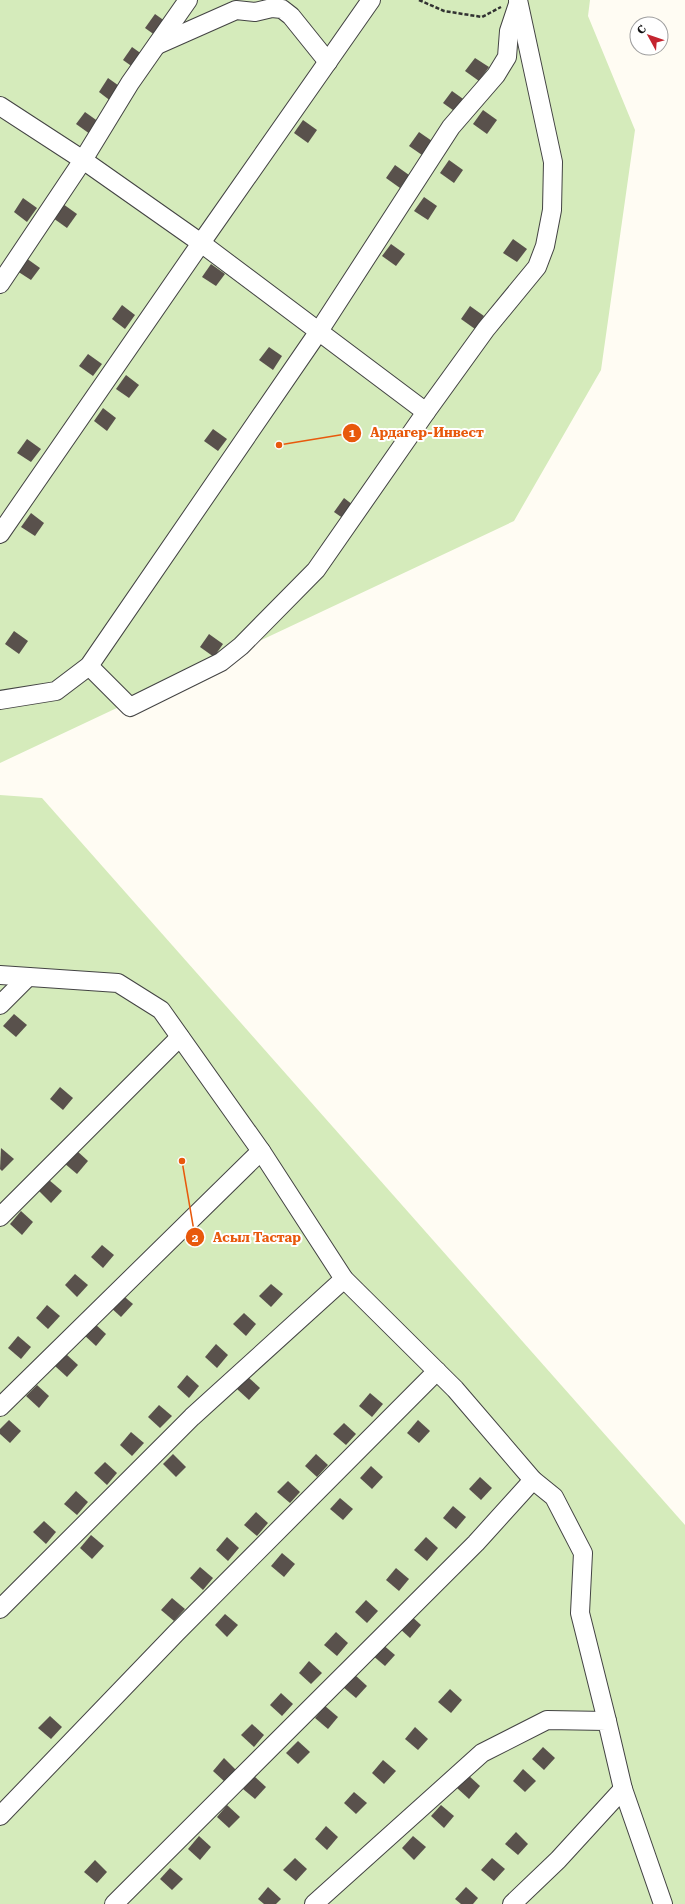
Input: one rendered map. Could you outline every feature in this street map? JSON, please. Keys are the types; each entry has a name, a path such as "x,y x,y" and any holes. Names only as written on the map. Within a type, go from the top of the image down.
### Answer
{"street":[{"path":"0,284 83,160 130,83 188,0"},
{"path":"0,534 371,0"},
{"path":"0,700 56,691 89,666 319,331 451,127 496,75 507,57 513,3"},
{"path":"89,666 130,707 221,662 241,646 316,570 486,329 537,267 545,246 552,210 553,162 513,3"},
{"path":"157,46 236,10 255,12 272,8 282,9 291,16 328,62"},
{"path":"0,106 83,160 201,243 426,412"},
{"path":"0,975 118,983 161,1010 261,1150 344,1279 455,1389 533,1480 554,1497 583,1553 580,1613 623,1789 663,1904"},
{"path":"0,1006 28,977"},
{"path":"0,1217 180,1037"},
{"path":"0,1407 261,1150"},
{"path":"0,1609 192,1417 344,1279"},
{"path":"0,1816 176,1633 437,1371"},
{"path":"114,1904 470,1548 533,1480"},
{"path":"314,1904 482,1753 546,1720 607,1721"},
{"path":"512,1904 558,1860 623,1789"}],"path":[{"path":"419,0 444,11 482,17 513,3"}],"green space":[{"path":"0,0 590,0 588,16 635,130 601,370 514,521 0,763"},
{"path":"0,795 42,798 685,1525 685,1904 0,1904"}],"building":[{"path":"155,14 169,24 159,38 145,28"},
{"path":"132,47 146,57 137,70 123,60"},
{"path":"475,58 489,67 479,81 465,71"},
{"path":"108,78 122,88 112,102 99,92"},
{"path":"452,91 466,101 457,113 443,103"},
{"path":"483,110 497,120 487,134 473,124"},
{"path":"85,112 99,122 90,134 76,124"},
{"path":"303,120 317,130 308,143 294,133"},
{"path":"419,132 432,141 422,155 409,146"},
{"path":"449,160 463,170 454,183 440,173"},
{"path":"395,165 409,175 400,188 386,178"},
{"path":"424,197 437,206 428,220 414,211"},
{"path":"23,198 37,208 27,222 14,212"},
{"path":"63,204 77,214 67,228 53,218"},
{"path":"513,239 527,249 517,262 503,253"},
{"path":"391,244 405,254 396,266 382,256"},
{"path":"26,258 40,268 31,280 17,271"},
{"path":"211,264 225,274 216,286 202,277"},
{"path":"122,305 135,315 125,329 112,319"},
{"path":"470,306 484,316 475,329 461,319"},
{"path":"269,347 282,356 273,370 259,360"},
{"path":"88,354 102,364 93,376 79,366"},
{"path":"126,375 139,385 129,398 116,389"},
{"path":"103,408 116,418 107,431 94,421"},
{"path":"213,429 227,439 218,451 204,441"},
{"path":"27,439 41,449 31,462 17,453"},
{"path":"344,498 357,508 347,521 334,512"},
{"path":"31,513 44,523 35,536 21,527"},
{"path":"14,631 28,641 19,654 5,644"},
{"path":"209,634 223,644 214,657 200,647"},
{"path":"14,1014 27,1025 16,1037 3,1026"},
{"path":"60,1087 73,1098 63,1110 50,1099"},
{"path":"1,1148 14,1159 2,1171 0,1169"},
{"path":"76,1150 88,1161 77,1174 64,1163"},
{"path":"49,1180 62,1191 51,1203 39,1191"},
{"path":"21,1211 33,1222 22,1235 10,1224"},
{"path":"102,1245 114,1255 103,1268 91,1257"},
{"path":"75,1274 88,1285 77,1297 65,1285"},
{"path":"271,1284 283,1294 271,1307 259,1296"},
{"path":"120,1293 133,1304 121,1317 109,1306"},
{"path":"47,1305 60,1316 48,1329 36,1318"},
{"path":"244,1313 256,1324 246,1336 233,1324"},
{"path":"94,1323 106,1334 96,1346 83,1334"},
{"path":"18,1336 31,1347 21,1359 8,1348"},
{"path":"216,1344 228,1355 217,1368 205,1357"},
{"path":"66,1354 78,1365 67,1377 55,1366"},
{"path":"187,1375 199,1386 189,1398 177,1387"},
{"path":"248,1377 260,1388 249,1400 237,1389"},
{"path":"37,1385 49,1396 39,1408 26,1396"},
{"path":"370,1393 383,1404 372,1417 359,1406"},
{"path":"159,1405 172,1416 160,1428 148,1417"},
{"path":"9,1420 21,1431 10,1443 0,1434 0,1429"},
{"path":"418,1420 430,1431 419,1443 407,1433"},
{"path":"344,1423 356,1434 346,1445 333,1434"},
{"path":"131,1432 144,1443 132,1456 120,1445"},
{"path":"173,1454 186,1467 176,1477 163,1464"},
{"path":"316,1454 328,1465 317,1477 305,1466"},
{"path":"105,1462 117,1473 107,1485 94,1473"},
{"path":"371,1466 383,1477 372,1489 360,1478"},
{"path":"480,1477 492,1488 481,1500 469,1489"},
{"path":"288,1481 300,1492 290,1503 277,1492"},
{"path":"76,1491 88,1502 77,1515 64,1504"},
{"path":"340,1498 353,1509 343,1520 330,1509"},
{"path":"453,1506 466,1517 456,1529 443,1518"},
{"path":"256,1512 268,1523 257,1536 244,1525"},
{"path":"44,1521 56,1532 46,1544 33,1532"},
{"path":"91,1535 104,1546 92,1559 80,1548"},
{"path":"227,1537 239,1548 228,1561 216,1550"},
{"path":"426,1537 438,1548 427,1561 414,1550"},
{"path":"282,1553 295,1564 284,1577 271,1566"},
{"path":"200,1567 213,1578 203,1590 190,1578"},
{"path":"396,1568 409,1579 399,1591 386,1580"},
{"path":"172,1598 185,1609 174,1621 161,1610"},
{"path":"366,1600 378,1611 367,1623 355,1612"},
{"path":"225,1614 238,1625 227,1637 215,1625"},
{"path":"409,1614 421,1625 410,1638 398,1627"},
{"path":"336,1632 348,1643 337,1656 324,1645"},
{"path":"382,1644 395,1655 385,1666 372,1655"},
{"path":"309,1661 322,1673 311,1684 299,1673"},
{"path":"355,1675 367,1686 356,1698 343,1687"},
{"path":"450,1689 462,1700 451,1713 438,1702"},
{"path":"281,1693 293,1704 282,1716 270,1705"},
{"path":"325,1706 338,1717 328,1729 315,1718"},
{"path":"50,1716 62,1727 51,1739 38,1728"},
{"path":"252,1724 264,1735 254,1747 241,1735"},
{"path":"415,1727 428,1739 418,1750 405,1739"},
{"path":"298,1741 310,1752 298,1764 286,1753"},
{"path":"543,1747 555,1758 544,1770 532,1759"},
{"path":"224,1758 236,1770 225,1782 213,1771"},
{"path":"383,1760 396,1771 384,1784 372,1773"},
{"path":"523,1769 536,1781 525,1792 513,1781"},
{"path":"468,1775 480,1786 469,1799 457,1788"},
{"path":"254,1776 266,1787 255,1799 243,1789"},
{"path":"354,1792 367,1803 356,1814 344,1803"},
{"path":"227,1805 240,1817 229,1828 217,1817"},
{"path":"441,1805 454,1816 444,1828 431,1816"},
{"path":"326,1826 338,1837 327,1850 315,1839"},
{"path":"516,1832 528,1844 518,1855 505,1844"},
{"path":"199,1836 211,1847 200,1860 188,1849"},
{"path":"413,1836 426,1847 414,1860 402,1848"},
{"path":"295,1858 307,1869 296,1881 283,1870"},
{"path":"492,1858 505,1869 494,1881 481,1870"},
{"path":"95,1860 107,1872 97,1883 84,1872"},
{"path":"170,1868 183,1879 172,1890 160,1879"},
{"path":"268,1887 281,1899 276,1904 264,1904 258,1899"},
{"path":"466,1887 478,1898 473,1904 461,1904 455,1899"}],"place":[{"name":"Ардагер-Инвест","path":"279,445"},
{"name":"Асыл Тастар","path":"182,1161"}]}
